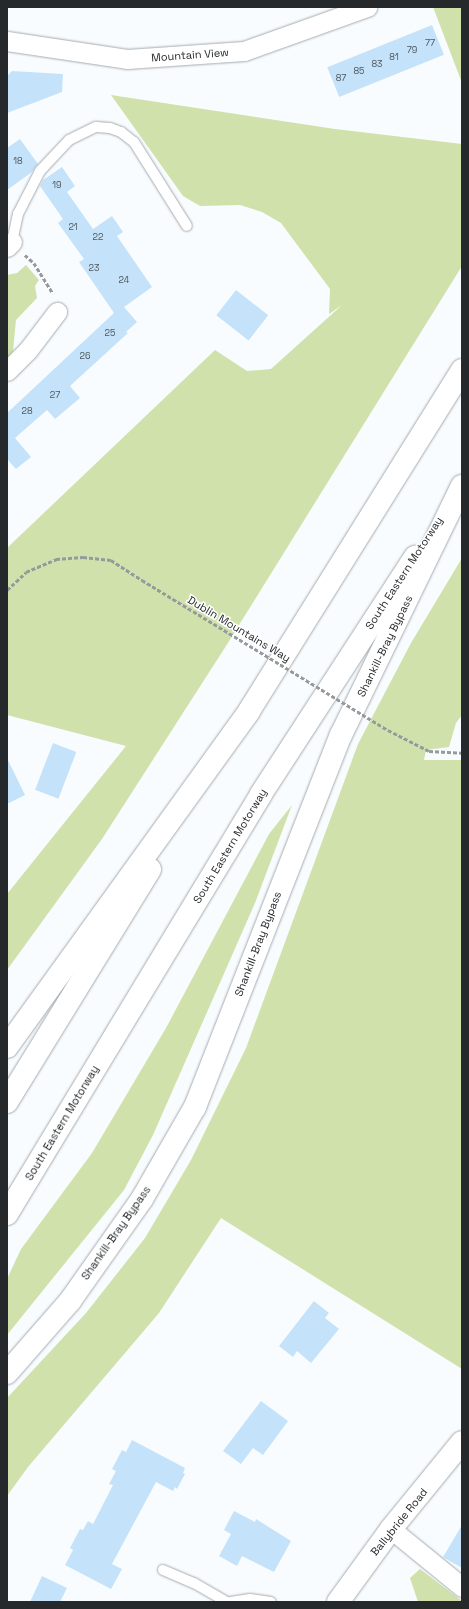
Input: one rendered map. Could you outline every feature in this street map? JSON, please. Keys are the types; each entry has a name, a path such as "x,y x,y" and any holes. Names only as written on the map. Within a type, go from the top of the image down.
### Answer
{"main road":[{"path":"7,1102 462,370"},
{"name":"South Eastern Motorway","path":"7,1214 261,794 462,485"},
{"name":"Shankill-Bray Bypass","path":"7,1373 70,1300 142,1199 195,1107 341,735 462,485"},
{"path":"7,1046 249,711"},
{"name":"Ballybride Road","path":"338,1602 391,1529 462,1442"}],"street":[{"name":"Mountain View","path":"7,41 127,59 244,51 367,7"},
{"path":"7,371 28,350 57,312"},
{"path":"391,1529 462,1587"}],"lane":[{"path":"9,245 18,214 40,171 69,140 96,127 110,128 121,132 134,142 187,226"},
{"path":"163,1570 194,1583 227,1602"},
{"path":"232,1602 250,1599 271,1602"}],"path":[{"path":"9,245 38,269 59,302 57,312"},
{"name":"Dublin Mountains Way","path":"7,590 26,572 56,559 83,557 111,560 388,730 429,751 462,753"}],"green space":[{"path":"433,7 462,7 462,83"},
{"path":"111,95 335,129 462,144 462,266 226,646 102,839 7,970 7,894 126,746 7,715 7,548 215,350 247,371 271,369 342,305 329,314 330,289 281,223 262,212 240,205 200,206 183,196"},
{"path":"26,265 39,280 35,286 37,298 16,320 13,351 7,362 7,275 17,273"},
{"path":"462,558 462,715 456,723 449,747 426,750 424,760 462,760 462,1369 221,1218 159,1313 28,1467 7,1496 7,1398 86,1313 145,1238 191,1160 246,1048 358,744 411,643"},
{"path":"292,805 255,903 153,1135 124,1190 7,1335 7,1279 21,1249 92,1153 166,1028 269,834"},
{"path":"420,1569 462,1602 418,1602 410,1578"}],"building":[{"path":"432,25 444,55 339,97 327,67"},
{"path":"12,71 63,74 62,92 7,113 7,76"},
{"path":"20,139 38,164 32,172 7,190 7,148"},
{"path":"62,167 75,186 67,192 93,229 112,216 123,232 117,236 152,287 124,307 137,322 126,332 128,333 70,386 80,398 55,419 47,410 15,438 31,457 16,469 7,459 7,413 114,313 79,262 84,259 58,223 63,219 40,186 43,180"},
{"path":"236,290 268,315 249,340 216,315"},
{"path":"53,743 76,752 58,799 35,790"},
{"path":"7,758 25,795 7,804"},
{"path":"314,1301 329,1313 325,1318 339,1329 311,1363 297,1351 293,1357 279,1346"},
{"path":"261,1401 288,1421 263,1455 253,1448 241,1464 223,1451"},
{"path":"132,1440 185,1468 183,1473 185,1474 177,1489 175,1487 173,1491 156,1482 112,1564 122,1569 111,1589 65,1565 73,1550 70,1548 80,1529 83,1530 88,1521 93,1524 113,1485 109,1484 116,1471 112,1469 122,1450 126,1452"},
{"path":"234,1511 255,1522 256,1519 291,1541 274,1572 242,1556 237,1566 219,1556 231,1534 224,1530"},
{"path":"462,1525 462,1568 443,1557"},
{"path":"42,1576 67,1588 60,1602 30,1602"}]}
